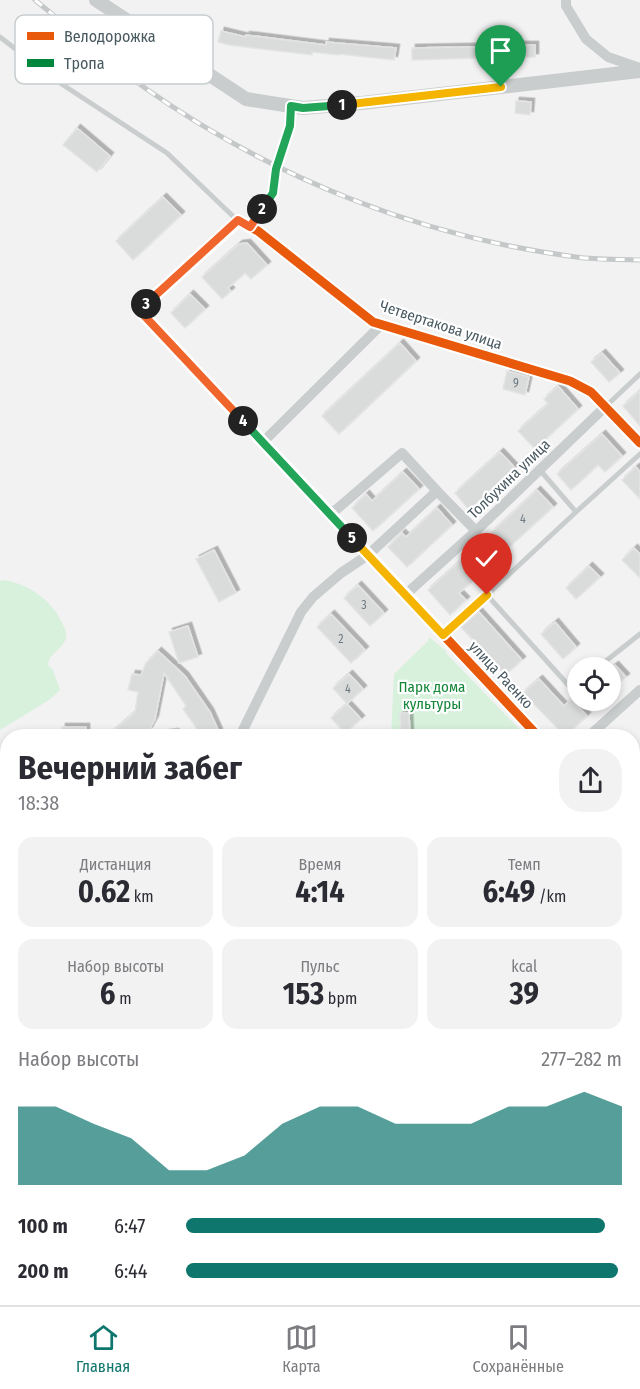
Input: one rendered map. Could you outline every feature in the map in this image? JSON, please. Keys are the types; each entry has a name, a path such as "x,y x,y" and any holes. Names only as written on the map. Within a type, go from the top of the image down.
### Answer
{"street":[{"path":"96,0 119,15"},
{"path":"566,0 566,6 586,39 608,57 640,70"},
{"path":"213,77 246,99 303,108 640,70"},
{"name":"Четвертакова улица","path":"238,220 323,281 373,322 570,381 591,392 640,443"},
{"name":"улица Раенко","path":"238,220 139,310 531,729"},
{"path":"263,442 381,325"},
{"name":"Толбухина улица","path":"405,595 476,531 605,407"},
{"path":"330,515 402,453 476,531"},
{"path":"244,729 302,612 313,597 368,555 437,491"},
{"path":"597,729 640,690"}],"lane":[{"path":"0,37 15,49"},
{"path":"62,84 167,153 238,220"},
{"path":"605,407 640,374"},
{"path":"443,635 640,454"},
{"path":"540,470 576,512"},
{"path":"487,595 567,684"},
{"path":"611,657 640,634"}],"path":[{"path":"250,227 273,193 276,169 290,126 291,106"}],"green space":[{"path":"0,581 14,582 40,595 59,616 66,636 48,665 53,670 60,690 49,700 2,729 0,729"},
{"name":"Парк дома культуры","path":"429,637 446,651 519,729 391,729 394,674 428,641"}],"building":[{"path":"221,31 246,37 246,35 326,45 326,42 396,48 394,60 312,52 312,55 229,45 218,42"},
{"path":"535,45 535,57 495,58 494,46"},
{"path":"477,47 478,58 412,60 412,48"},
{"path":"516,101 531,102 530,115 515,113"},
{"path":"77,128 110,156 97,172 63,145"},
{"path":"163,197 181,215 133,260 116,241"},
{"path":"247,243 267,265 251,279 245,273 228,288 231,291 222,299 202,277 239,244"},
{"path":"190,294 205,309 185,328 171,313"},
{"path":"400,343 416,361 339,434 322,416"},
{"path":"602,353 620,373 609,382 591,362"},
{"path":"507,371 529,377 525,395 503,389"},
{"path":"558,386 578,409 535,449 518,431 548,404 544,399"},
{"path":"640,391 640,426 623,406"},
{"path":"602,434 622,456 605,472 598,465 571,490 557,474"},
{"path":"500,452 515,468 469,510 455,493"},
{"path":"636,467 640,472 640,499 622,480"},
{"path":"403,472 419,489 373,531 352,508 366,494 372,501"},
{"path":"537,490 553,507 508,548 492,532"},
{"path":"437,508 452,525 407,567 388,547 402,533 406,537"},
{"path":"475,548 491,565 459,593 466,600 450,615 428,590"},
{"path":"634,548 640,554 640,578 622,560"},
{"path":"214,550 236,593 219,602 196,559"},
{"path":"589,566 600,577 576,599 566,588"},
{"path":"358,585 384,613 370,626 344,598"},
{"path":"479,612 522,660 505,675 461,627"},
{"path":"331,614 365,650 351,663 317,627"},
{"path":"555,622 576,647 563,659 541,634"},
{"path":"188,626 198,657 179,663 169,632"},
{"path":"158,651 185,676 210,712 218,729 197,729 183,709 186,706 164,673 155,719 150,729 116,729 135,712 138,692 128,690 132,674 141,675 146,663"},
{"path":"621,672 626,677 621,681"},
{"path":"349,674 363,689 347,704 333,688"},
{"path":"539,679 564,706 567,703 567,711 582,711 587,716 573,729 558,729 523,693"},
{"path":"347,704 361,719 350,729 341,729 331,718"},
{"path":"400,713 409,713 410,729 401,729"},
{"path":"62,727 86,727 86,729 62,729"}],"railway":[{"path":"35,0 53,15"},
{"path":"140,84 245,150 350,199 461,235 518,248 576,257 640,260"}],"cycle path":[{"path":"531,729 139,310 238,221 258,231 373,322 570,381 591,392 640,443"}],"route":[{"path":"487,595 443,635 139,310 238,220 250,227 273,193 276,169 290,126 291,106 303,108 362,103 501,87"}]}
